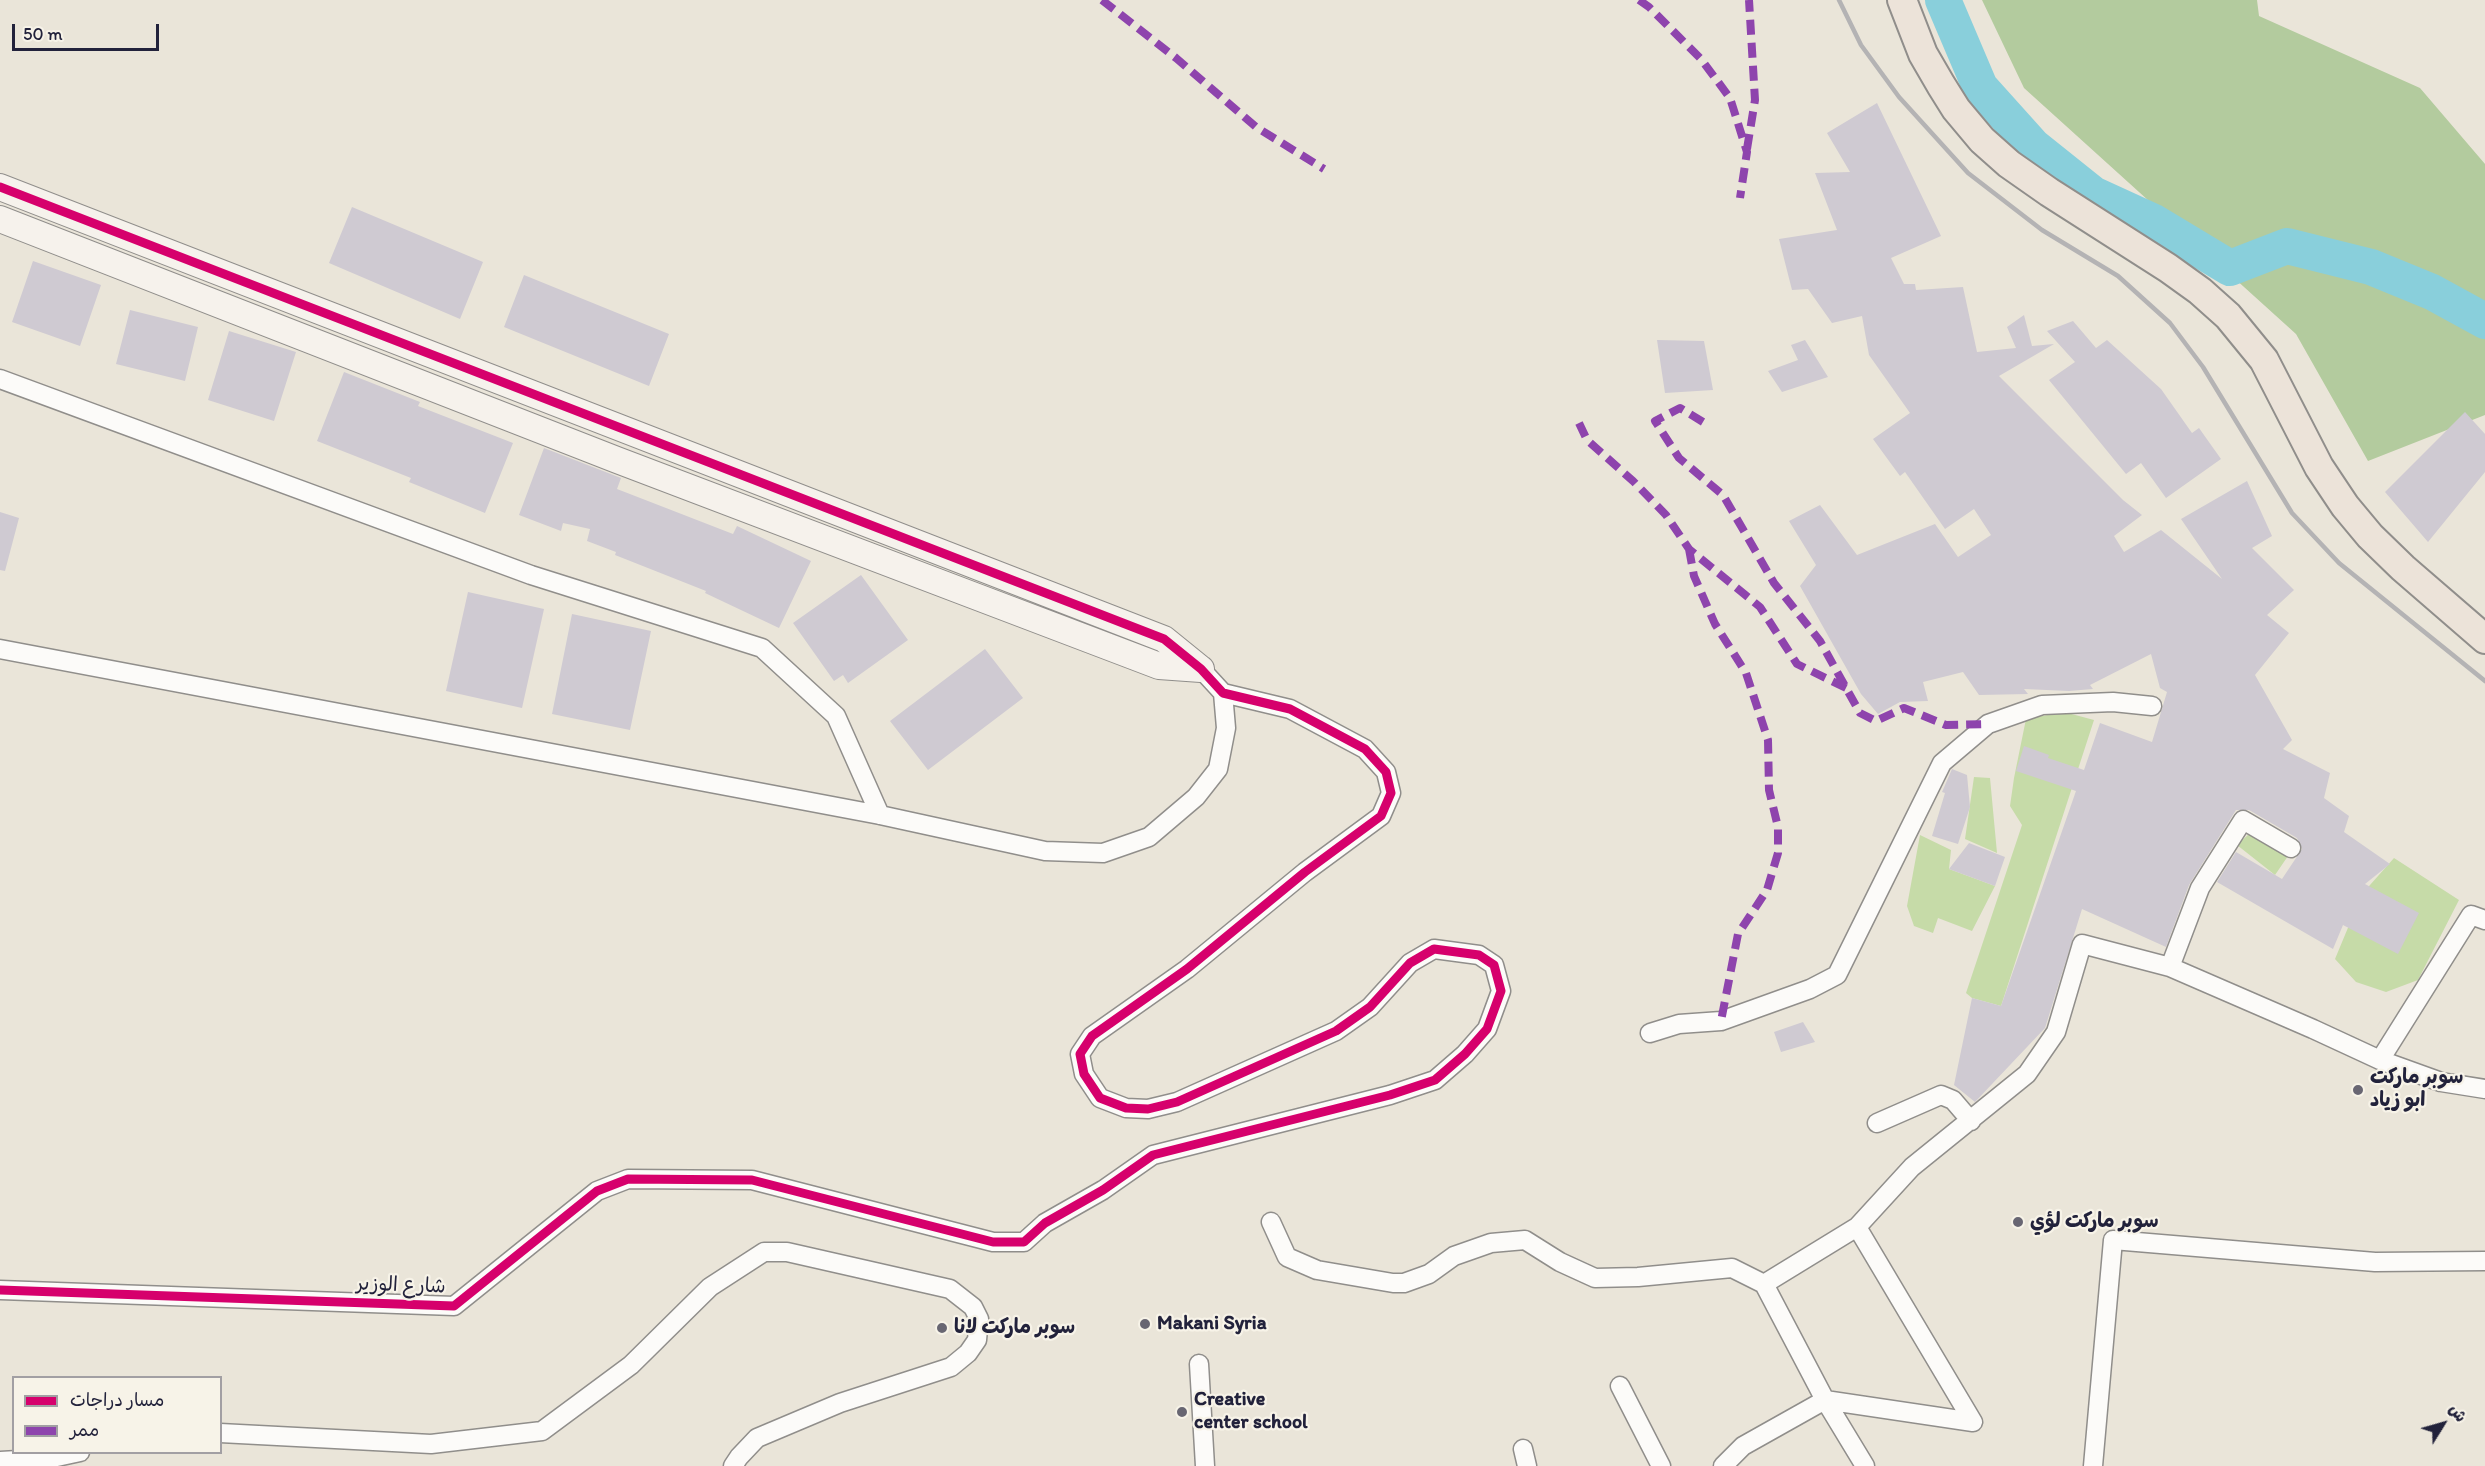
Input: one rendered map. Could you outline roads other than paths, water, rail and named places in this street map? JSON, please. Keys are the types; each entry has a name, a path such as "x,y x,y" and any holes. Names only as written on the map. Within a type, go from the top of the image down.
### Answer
{"main road":[{"path":"1902,0 1923,54 1956,109 1982,140 2009,164 2049,192 2168,268 2200,291 2228,316 2264,360 2319,467 2345,506 2370,536 2403,568 2485,639"}],"street":[{"path":"0,187 1164,639 1201,669 1223,693 1226,728 1218,769 1196,798 1149,837 1103,853 1045,851 880,815 0,649"},
{"path":"0,219 606,456 1159,666 1201,669"},
{"path":"0,379 531,575 762,648 836,716 880,815"},
{"name":"شارع الوزير","path":"0,1290 454,1306 597,1191 628,1179 752,1180 993,1242 1024,1242 1045,1223 1103,1190 1153,1155 1390,1095 1435,1080 1465,1054 1487,1029 1501,991 1494,965 1479,955 1434,949 1410,963 1370,1007 1336,1031 1177,1102 1148,1109 1126,1108 1100,1098 1084,1074 1080,1054 1092,1036 1187,969 1305,872 1381,816 1391,793 1386,772 1365,749 1290,709 1223,693"},
{"path":"1650,1033 1679,1024 1721,1021 1810,989 1837,975 1942,763 1988,724 2042,705 2114,702 2152,706"},
{"path":"2170,968 2200,888 2243,820 2291,848"},
{"path":"2380,1060 2472,915 2485,920"},
{"path":"1764,1284 1857,1227 1912,1167 2027,1074 2056,1032 2082,944 2170,968 2380,1060 2441,1082 2485,1089"},
{"path":"1876,1123 1941,1095 1953,1100 1971,1121"},
{"path":"1271,1222 1287,1257 1317,1270 1393,1283 1404,1283 1429,1274 1454,1256 1491,1243 1525,1240 1560,1262 1595,1278 1638,1277 1732,1268 1764,1284 1825,1400 1865,1466"},
{"path":"1723,1466 1743,1446 1825,1400 1973,1422 1857,1227"},
{"path":"2093,1466 2113,1240 2375,1262 2485,1261"},
{"path":"222,1433 431,1444 542,1431 631,1365 710,1287 764,1252 787,1252 950,1290 974,1307 979,1319 977,1340 968,1353 951,1367 840,1403 757,1438 733,1466"},
{"path":"1199,1364 1205,1466"},
{"path":"1620,1386 1661,1466"},
{"path":"0,1461 52,1458 71,1454"}],"waterway":[{"path":"1943,0 1980,87 2033,146 2093,194 2152,221 2230,268 2287,246 2371,267 2432,292 2485,321"}],"railway":[{"path":"1839,0 1861,45 1899,97 1968,173 2042,230 2118,276 2170,323 2203,367 2292,513 2339,563 2485,681"}],"place":[{"name":"سوبر ماركت ابو زياد","path":"2358,1090"},
{"name":"سوبر ماركت لؤي","path":"2018,1222"},
{"name":"Makani Syria","path":"1145,1324"},
{"name":"سوبر ماركت لانا","path":"942,1328"},
{"name":"Creative center school","path":"1182,1412"}]}
